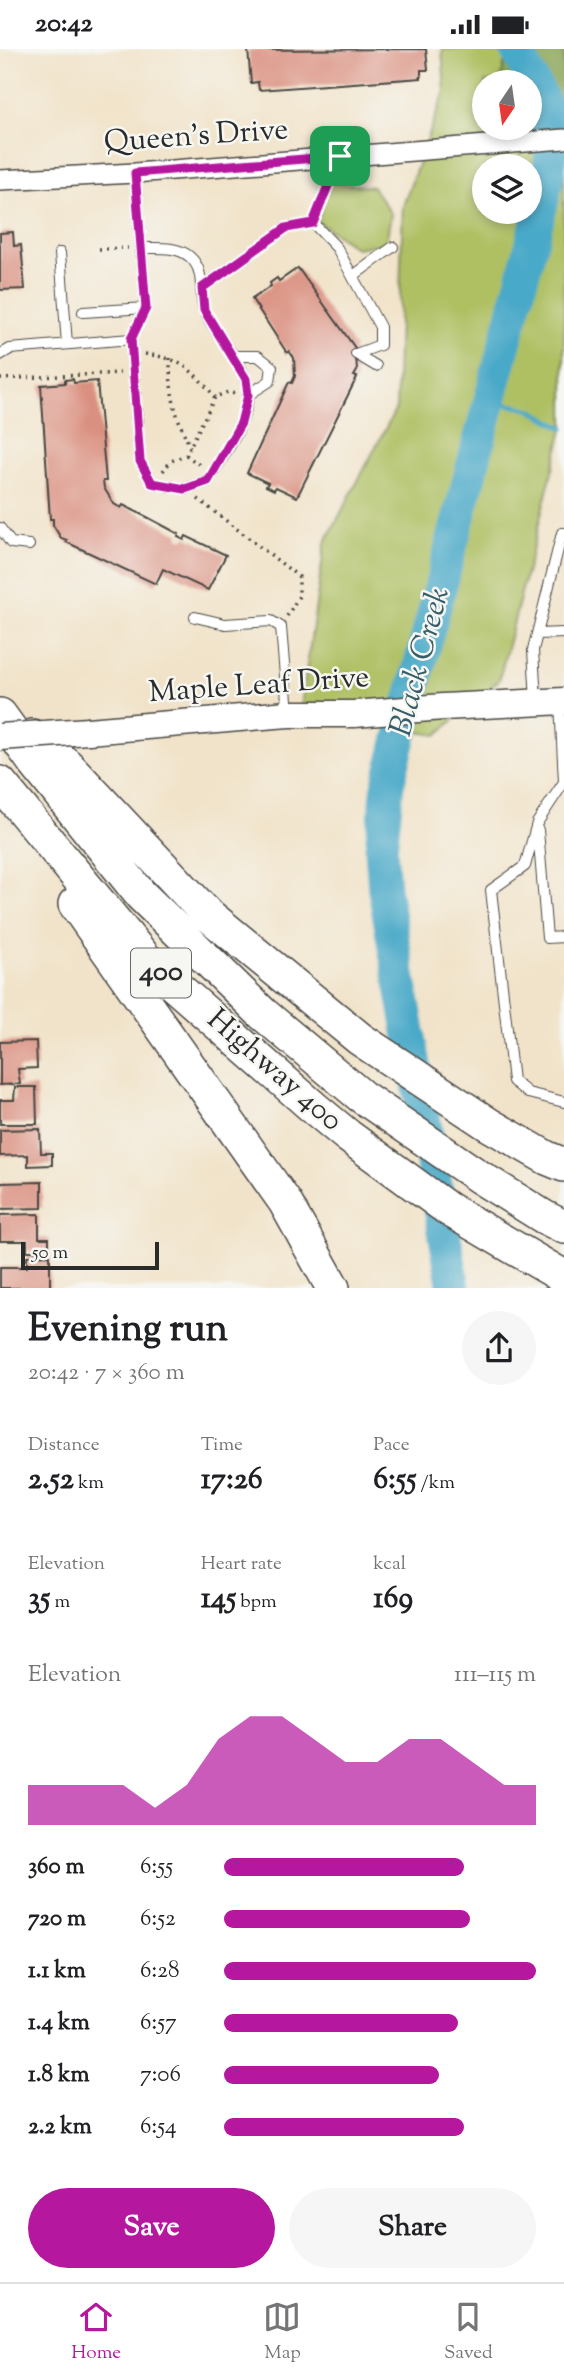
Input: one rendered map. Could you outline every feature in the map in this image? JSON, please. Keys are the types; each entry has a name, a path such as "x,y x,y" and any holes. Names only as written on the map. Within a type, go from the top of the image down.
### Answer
{"highway":[{"name":"Highway 400","path":"0,712 10,740 141,895 262,1013 361,1096 478,1176 564,1227"},
{"path":"0,712 66,765 206,913 360,1038 488,1124 564,1165"},
{"name":"Highway 400","path":"0,785 149,963 348,1136 448,1209 564,1277"},
{"path":"0,785 54,874 285,1202 332,1288"}],"street":[{"name":"Queen's Drive","path":"0,180 135,173 564,139"},
{"name":"Maple Leaf Drive","path":"10,740 288,714 355,714 553,702"}],"lane":[{"path":"135,173 146,308 131,339 140,461 152,483 185,489 208,481 241,423 248,397 246,379 204,310 201,272 190,257 172,249 142,248"},
{"path":"202,288 286,228 313,223 337,248 380,327 380,345 356,354 376,366"},
{"path":"353,277 393,247"},
{"path":"60,253 67,344"},
{"path":"83,312 146,308"},
{"path":"0,355 10,349 131,339"},
{"path":"232,356 258,356 272,367 271,381 248,397"},
{"path":"0,528 11,543 29,545"},
{"path":"564,533 533,650 553,702 564,782 537,823 525,866 491,890 513,1080 528,1093 564,1102"},
{"path":"195,617 225,624 271,621 281,627 288,714"},
{"path":"537,634 564,633"},
{"path":"537,823 547,938 564,937"}],"path":[{"path":"313,223 340,156"},
{"path":"99,249 142,248"},
{"path":"132,353 170,358 192,370 215,397"},
{"path":"170,358 170,392 190,447"},
{"path":"0,380 134,372"},
{"path":"152,483 172,461 186,455 215,397 228,392 248,397"},
{"path":"186,455 211,475"},
{"path":"185,489 299,577 299,596 281,627"}],"green space":[{"path":"442,49 564,49 564,425 499,680 437,735 300,714 325,543 396,409 403,206 445,91"},
{"path":"505,49 564,49 564,114 542,115 542,70 503,70"},
{"path":"331,183 373,187 391,214 386,243 356,248 317,221"}],"building":[{"path":"426,49 428,70 421,70 421,78 259,90 258,82 251,83 248,50"},
{"path":"13,232 14,246 21,245 25,289 0,290 0,233"},
{"path":"298,268 355,348 353,350 356,354 357,371 354,376 357,377 297,497 276,487 274,490 266,486 268,483 247,473 289,382 292,383 295,376 294,358 289,351 287,353 252,299 271,286 270,283 277,278 279,281"},
{"path":"73,379 74,383 97,381 106,481 103,481 104,488 114,504 121,508 123,505 147,517 179,534 178,537 184,540 186,536 226,555 208,590 163,569 156,584 61,538 53,525 53,519 50,519 41,385 65,383 65,380"},
{"path":"36,1041 37,1068 18,1069 20,1084 0,1085 0,1042"},
{"path":"15,1087 36,1087 37,1124 0,1124 0,1100 14,1100"},
{"path":"40,1129 41,1153 52,1153 52,1165 28,1166 28,1155 0,1156 0,1130"},
{"path":"42,1182 42,1208 1,1209 1,1183"},
{"path":"39,1214 39,1238 49,1238 49,1251 27,1251 27,1241 0,1241 0,1215"},
{"path":"50,1255 50,1288 0,1288 0,1267 27,1267 27,1256"}],"waterway":[{"name":"Black Creek","path":"454,1288 384,889 381,849 388,784 543,200 552,150 547,108 516,49"},
{"path":"490,400 529,409 564,428"}],"route":[{"path":"340,156 313,223 286,228 202,288 204,310 246,379 248,395 241,423 208,481 185,489 152,483 140,461 131,339 146,308 135,173 340,156"}]}
